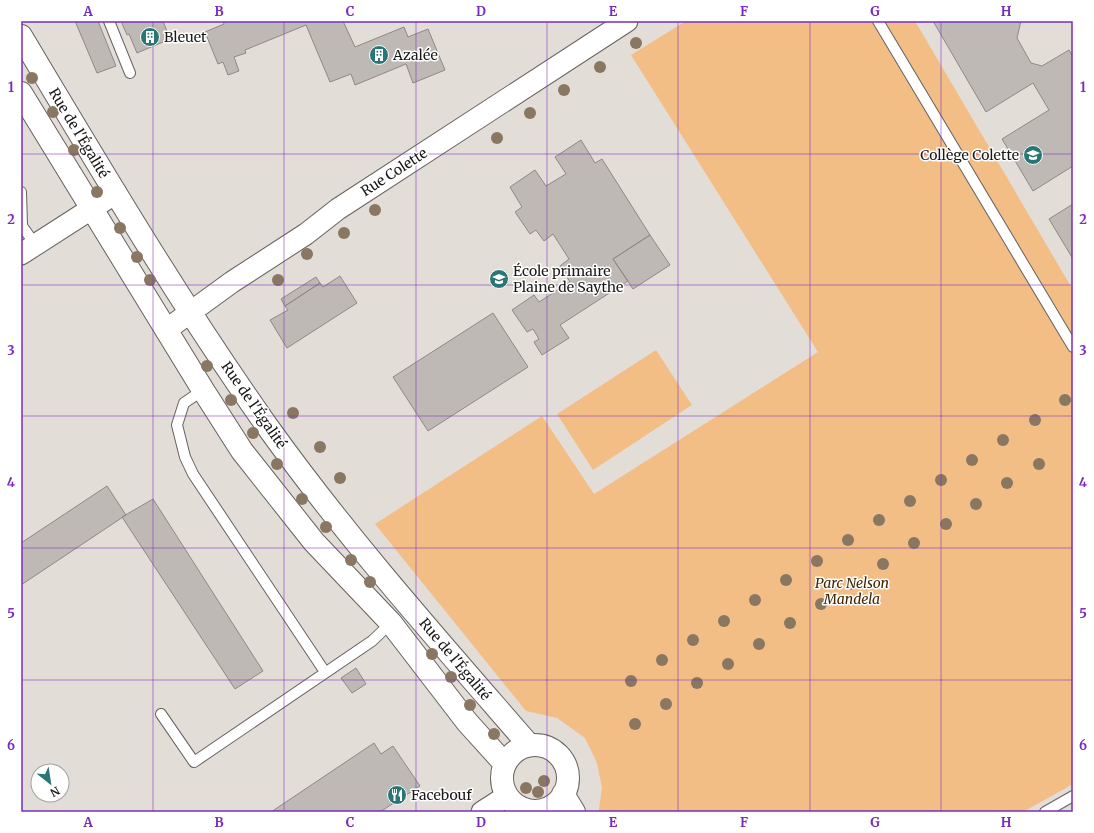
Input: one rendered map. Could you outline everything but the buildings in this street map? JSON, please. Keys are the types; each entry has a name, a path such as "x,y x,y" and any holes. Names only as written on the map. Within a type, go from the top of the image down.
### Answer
{"street":[{"name":"Rue Colette","path":"166,330 232,282 306,234 338,208 626,21"},
{"name":"Rue de l'Égalité","path":"21,36 190,313 268,426 341,524 528,745"},
{"name":"Rue de l'Égalité","path":"21,93 242,451 314,542 391,623 467,722 505,764"},
{"path":"28,249 116,193"},
{"path":"528,745 539,745 550,748 558,754 564,763 569,803 557,802 539,811 521,808 507,796 502,780 505,764 515,752 528,745"},
{"path":"482,812 507,796"}],"lane":[{"path":"109,21 130,73"},
{"path":"878,21 1073,347"},
{"path":"21,192 22,226 28,249"},
{"path":"203,390 184,403 177,425 185,457 193,474 325,672"},
{"path":"161,714 194,762 372,641 391,623"},
{"path":"1046,812 1073,796"}],"green space":[{"name":"Parc Nelson Mandela","path":"686,21 915,21 1073,290 1073,784 1023,812 600,812 599,809 602,788 597,763 585,738 557,718 526,711 375,524 542,416 594,494 818,352 631,55"},
{"path":"656,350 692,405 593,470 557,414"}],"place":[{"name":"Bleuet","path":"150,37"},
{"name":"Azalée","path":"379,55"},
{"name":"Collège Colette","path":"1033,155"},
{"name":"École primaire Plaine de Saythe","path":"499,279"},
{"name":"Facebouf","path":"397,795"}]}
